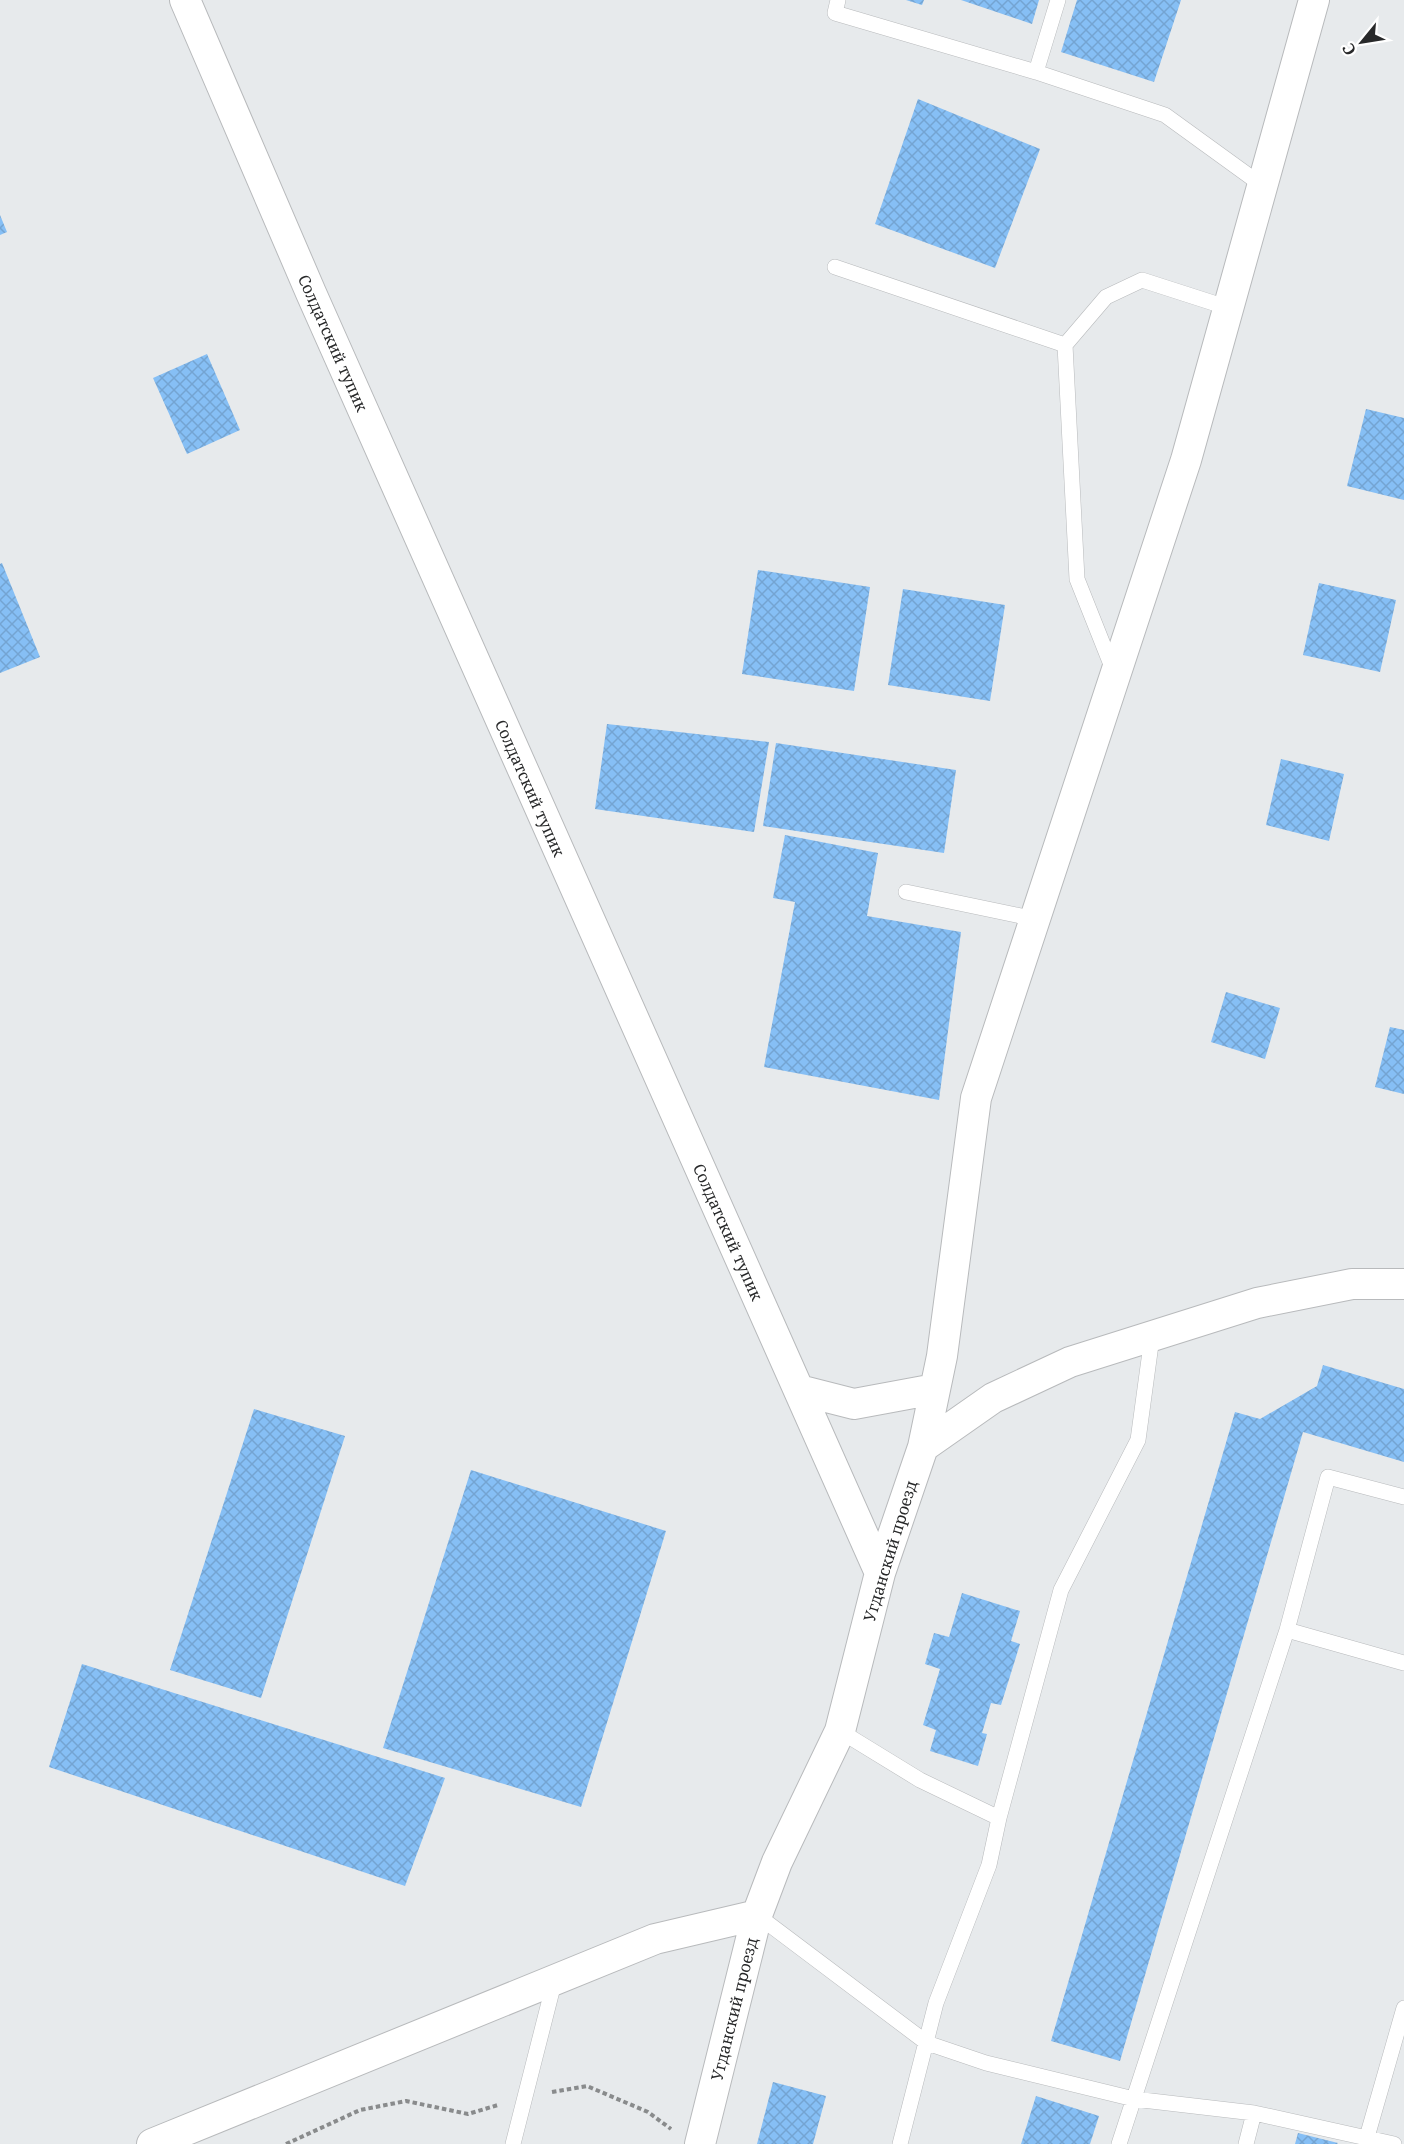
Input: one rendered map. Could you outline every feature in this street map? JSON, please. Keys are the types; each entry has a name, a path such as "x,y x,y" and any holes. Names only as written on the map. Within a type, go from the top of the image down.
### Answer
{"street":[{"name":"Солдатский тупик","path":"184,0 310,293 880,1573"},
{"name":"Угданский проезд","path":"687,2138 757,1915 782,1851 840,1731 880,1573 923,1447 942,1356 976,1098 1186,460 1314,0"},
{"path":"923,1447 993,1398 1070,1362 1267,1301 1352,1284 1404,1284"},
{"path":"798,1390 854,1404 935,1389"},
{"path":"152,2144 655,1939 757,1915"}],"lane":[{"path":"838,0 835,13 1036,72 1165,115 1263,186"},
{"path":"1036,72 1058,0"},
{"path":"835,267 1065,345"},
{"path":"1115,676 1077,579 1065,345 1106,297 1142,280 1229,308"},
{"path":"906,892 1035,919"},
{"path":"900,2144 936,2003 989,1864 999,1818 1062,1590 1138,1440 1152,1337"},
{"path":"1119,2144 1287,1630 1328,1477 1404,1497"},
{"path":"1287,1630 1404,1663"},
{"path":"840,1731 920,1780 999,1818"},
{"path":"757,1915 927,2043 986,2063 1134,2099 1254,2113 1394,2144"},
{"path":"513,2144 555,1979"},
{"path":"1367,2137 1404,2008"},
{"path":"1246,2144 1254,2113"}],"path":[{"path":"286,2144 360,2110 406,2101 468,2114 525,2097 587,2086 648,2112 687,2138"}],"building":[{"path":"906,0 924,0 922,5"},
{"path":"961,0 1039,0 1032,24"},
{"path":"1077,0 1181,0 1154,82 1061,52"},
{"path":"918,99 1040,149 995,268 875,224"},
{"path":"0,215 7,232 0,235"},
{"path":"207,354 240,430 187,454 153,378"},
{"path":"1366,409 1404,418 1404,500 1347,486"},
{"path":"2,563 40,657 0,673 0,564"},
{"path":"758,570 870,587 854,691 742,674"},
{"path":"1319,583 1396,600 1380,672 1303,655"},
{"path":"903,589 1005,605 990,701 888,685"},
{"path":"607,724 769,742 754,832 595,809"},
{"path":"776,743 956,770 944,853 763,826"},
{"path":"1281,759 1344,774 1329,841 1266,825"},
{"path":"785,835 878,853 867,916 961,932 939,1100 764,1067 795,902 773,898"},
{"path":"1226,992 1280,1008 1265,1059 1211,1042"},
{"path":"1390,1027 1404,1030 1404,1094 1375,1087"},
{"path":"1323,1365 1404,1389 1404,1462 1303,1432 1120,2061 1051,2041 1235,1412 1260,1419 1317,1386"},
{"path":"254,1409 345,1436 261,1698 170,1670"},
{"path":"471,1470 666,1531 581,1807 383,1748"},
{"path":"962,1593 1020,1611 1011,1641 1020,1644 1001,1705 991,1703 982,1733 987,1734 978,1766 930,1751 936,1730 923,1725 940,1669 925,1664 934,1633 949,1637"},
{"path":"82,1664 445,1778 405,1886 49,1767"},
{"path":"773,2082 826,2096 813,2144 757,2144"},
{"path":"1036,2096 1099,2116 1090,2144 1021,2144"},
{"path":"1298,2133 1338,2143 1295,2144"}]}
